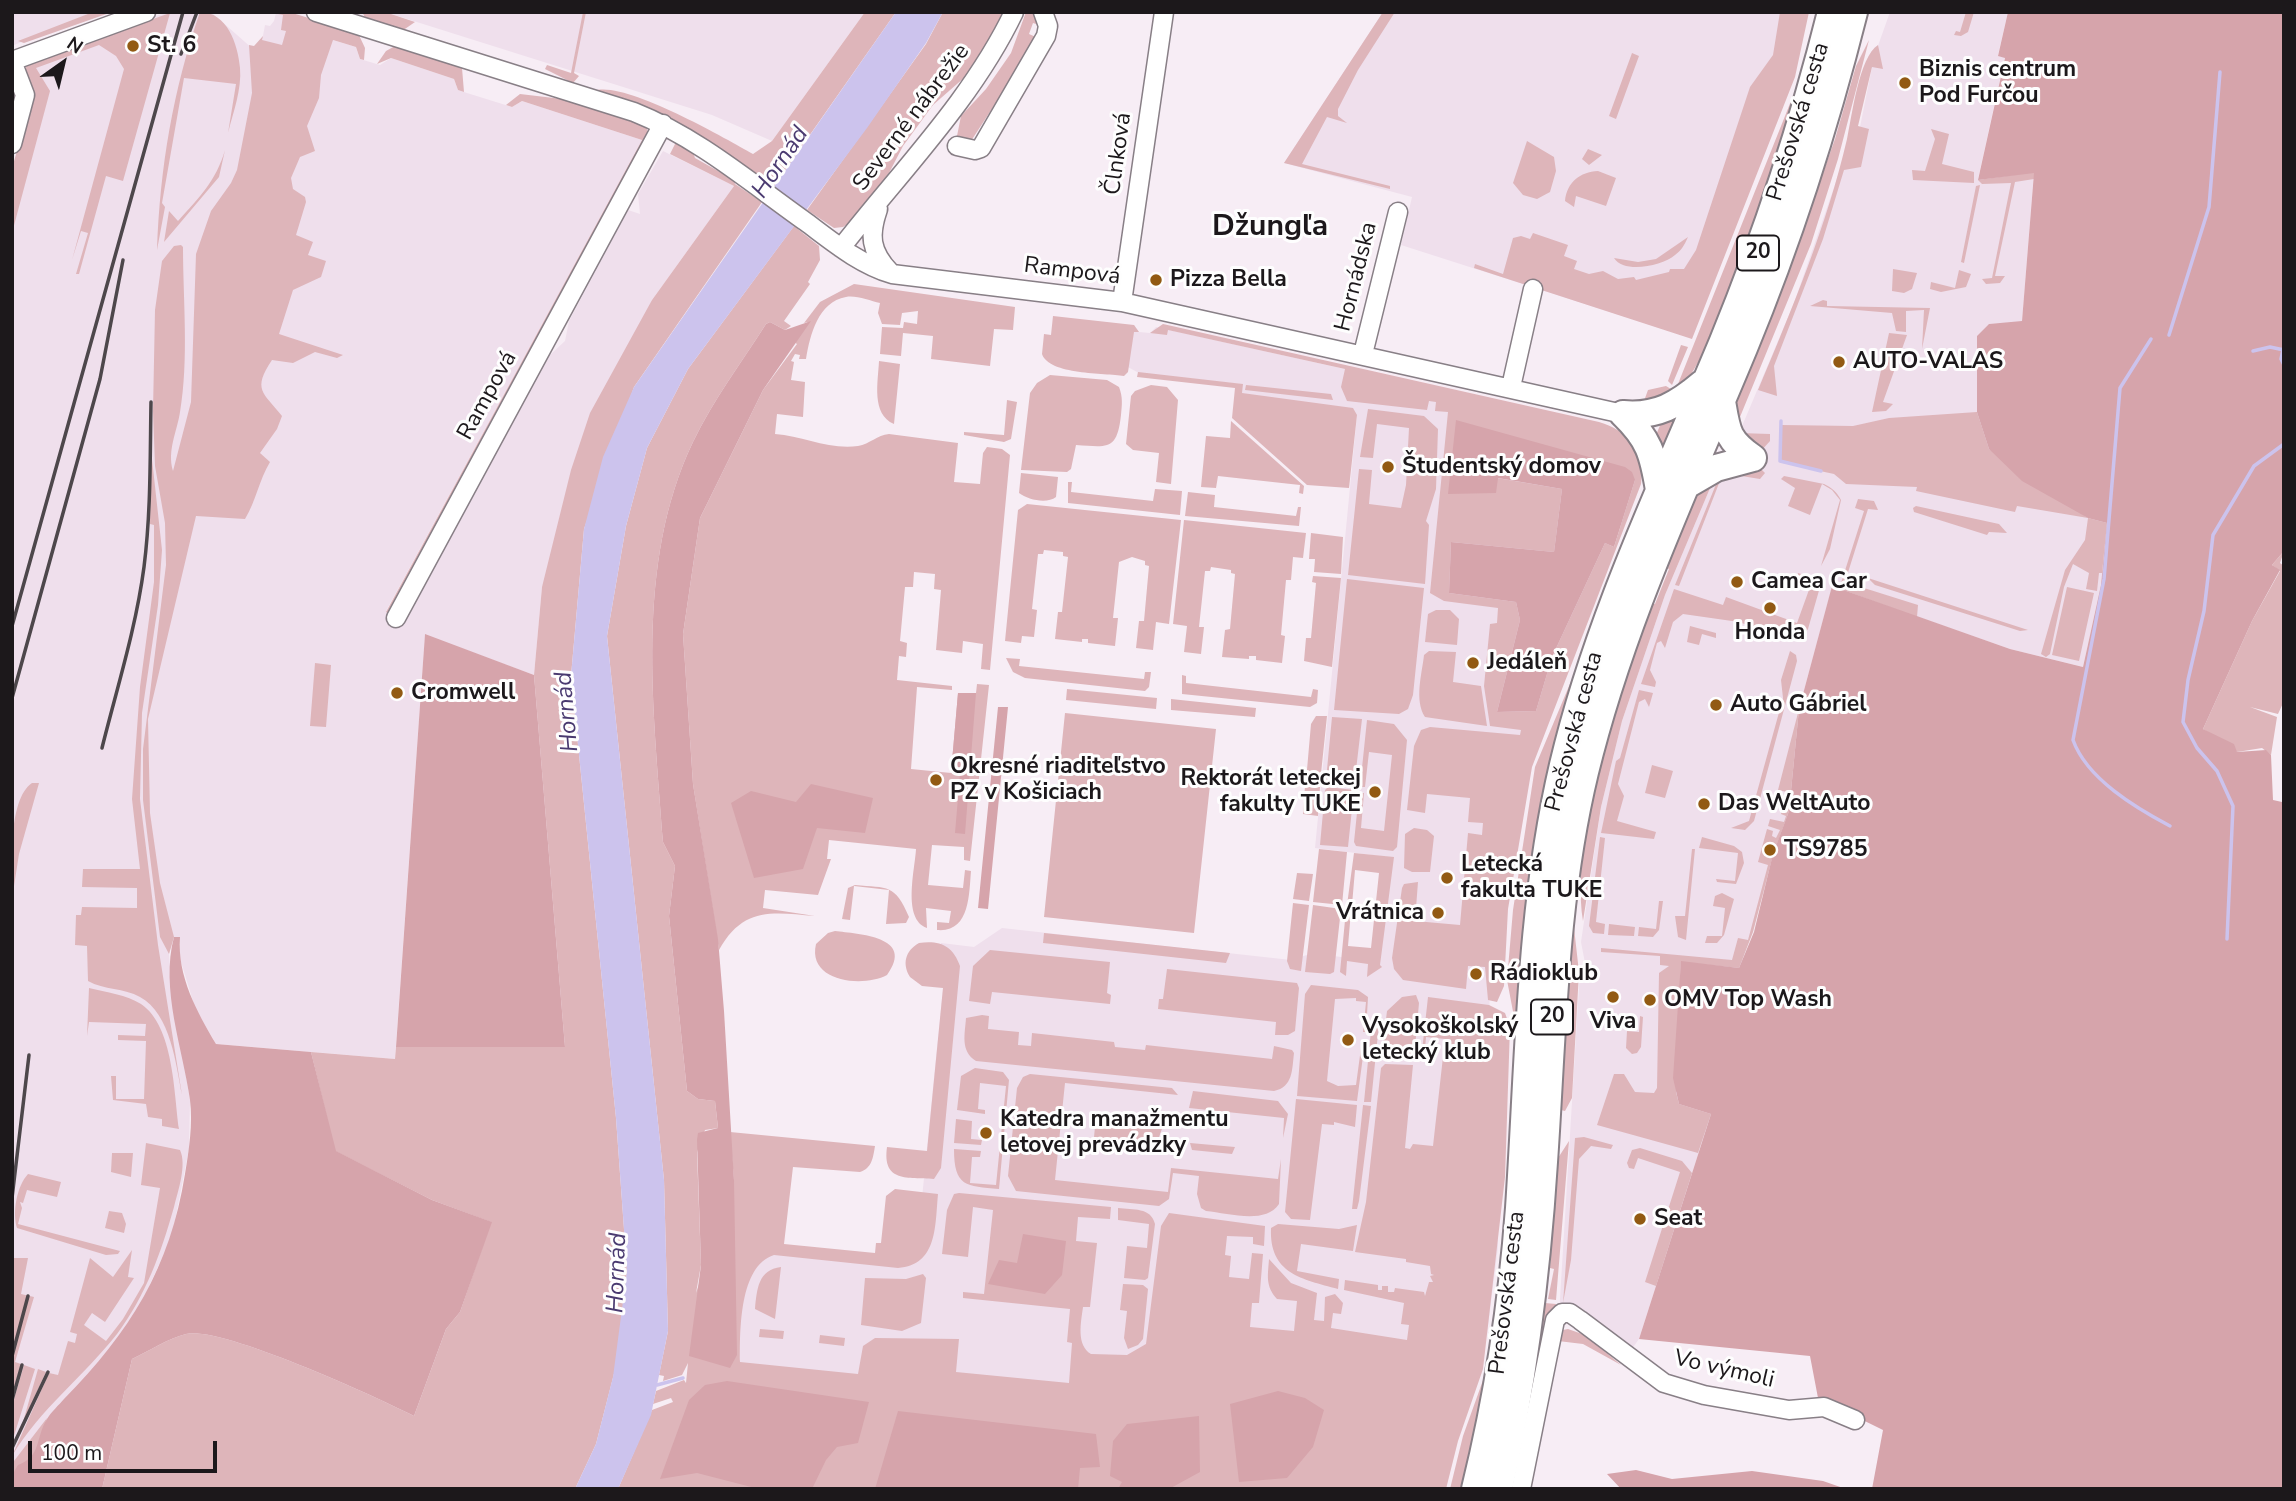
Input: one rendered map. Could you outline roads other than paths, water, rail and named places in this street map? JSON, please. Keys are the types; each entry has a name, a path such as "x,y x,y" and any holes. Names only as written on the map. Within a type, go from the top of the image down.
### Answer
{"highway":[{"name":"Prešovská cesta","path":"1475,1489 1493,1409 1511,1298 1533,962 1548,838 1570,734 1589,669 1776,201 1831,12"},
{"name":"Prešovská cesta","path":"1499,1489 1520,1391 1533,1300 1558,943 1576,813 1597,725 1621,645 1790,228 1840,67 1854,12"},
{"path":"1840,67 1868,12"},
{"path":"1623,414 1640,415 1672,407 1706,380"},
{"path":"1685,486 1716,468 1753,458 1735,446 1729,437 1722,401"},
{"path":"1623,414 1644,435 1650,447 1659,490"}],"street":[{"path":"12,144 25,95 12,61 146,12"},
{"name":"Rampová","path":"316,12 591,98 663,124 742,176 841,248 876,269 892,274 1122,302 1623,414"},
{"name":"Severné nábrežie","path":"841,248 879,204 989,57 1014,12"},
{"path":"957,146 975,150 981,148 1046,36 1048,26 1043,12"},
{"name":"Člnková","path":"1122,302 1164,12"},
{"name":"Rampová","path":"396,618 663,124"},
{"path":"879,204 871,240 880,261 892,274"},
{"name":"Hornádska","path":"1363,354 1398,212"},
{"path":"1511,387 1533,289"},
{"name":"Vo výmoli","path":"1559,1315 1570,1313 1647,1373 1684,1390 1789,1410 1824,1407 1855,1420"},
{"name":"Prešovská cesta","path":"1521,1489 1555,1320 1559,1315"}],"waterway":[{"path":"2169,335 2209,207 2220,72"},
{"path":"2151,339 2120,388 2104,579 2073,740 2089,767 2101,780 2128,801 2170,826"},
{"path":"2253,351 2270,347 2284,350"},
{"path":"2283,349 2281,359 2284,365"},
{"path":"1780,461 1781,421"},
{"path":"2227,939 2233,806 2217,771 2197,748 2183,722 2188,680 2204,611 2213,535 2254,466 2284,444"},
{"path":"1780,461 1821,471"},
{"path":"657,1385 683,1378"}],"railway":[{"path":"12,626 183,12"},
{"path":"181,54 197,12"},
{"path":"12,698 100,379 123,260"},
{"path":"102,748 141,590 149,505 151,402"},
{"path":"12,1198 29,1055"},
{"path":"12,1356 28,1296"},
{"path":"12,1400 22,1365"},
{"path":"12,1448 48,1372"}],"place":[{"name":"St. 6","path":"133,46"},
{"name":"Biznis centrum Pod Furčou","path":"1905,83"},
{"name":"Pizza Bella","path":"1156,280"},
{"name":"AUTO-VALAS","path":"1839,362"},
{"name":"Študentský domov","path":"1388,467"},
{"name":"Camea Car","path":"1737,582"},
{"name":"Honda","path":"1770,608"},
{"name":"Jedáleň","path":"1473,663"},
{"name":"Cromwell","path":"397,693"},
{"name":"Auto Gábriel","path":"1716,705"},
{"name":"Okresné riaditeľstvo PZ v Košiciach","path":"936,780"},
{"name":"Rektorát leteckej fakulty TUKE","path":"1375,792"},
{"name":"Das WeltAuto","path":"1704,804"},
{"name":"TS9785","path":"1770,850"},
{"name":"Letecká fakulta TUKE","path":"1447,878"},
{"name":"Vrátnica","path":"1438,913"},
{"name":"Rádioklub","path":"1476,974"},
{"name":"Viva","path":"1613,997"},
{"name":"OMV Top Wash","path":"1650,1000"},
{"name":"Vysokoškolský letecký klub","path":"1348,1040"},
{"name":"Katedra manažmentu letovej prevádzky","path":"986,1133"},
{"name":"Seat","path":"1640,1219"}],"district":[{"name":"Džungľa","path":"1270,228"}],"water label":[{"name":"Hornád","path":"781,163"},
{"name":"Hornád","path":"568,712"},
{"name":"Hornád","path":"618,1273"}]}
